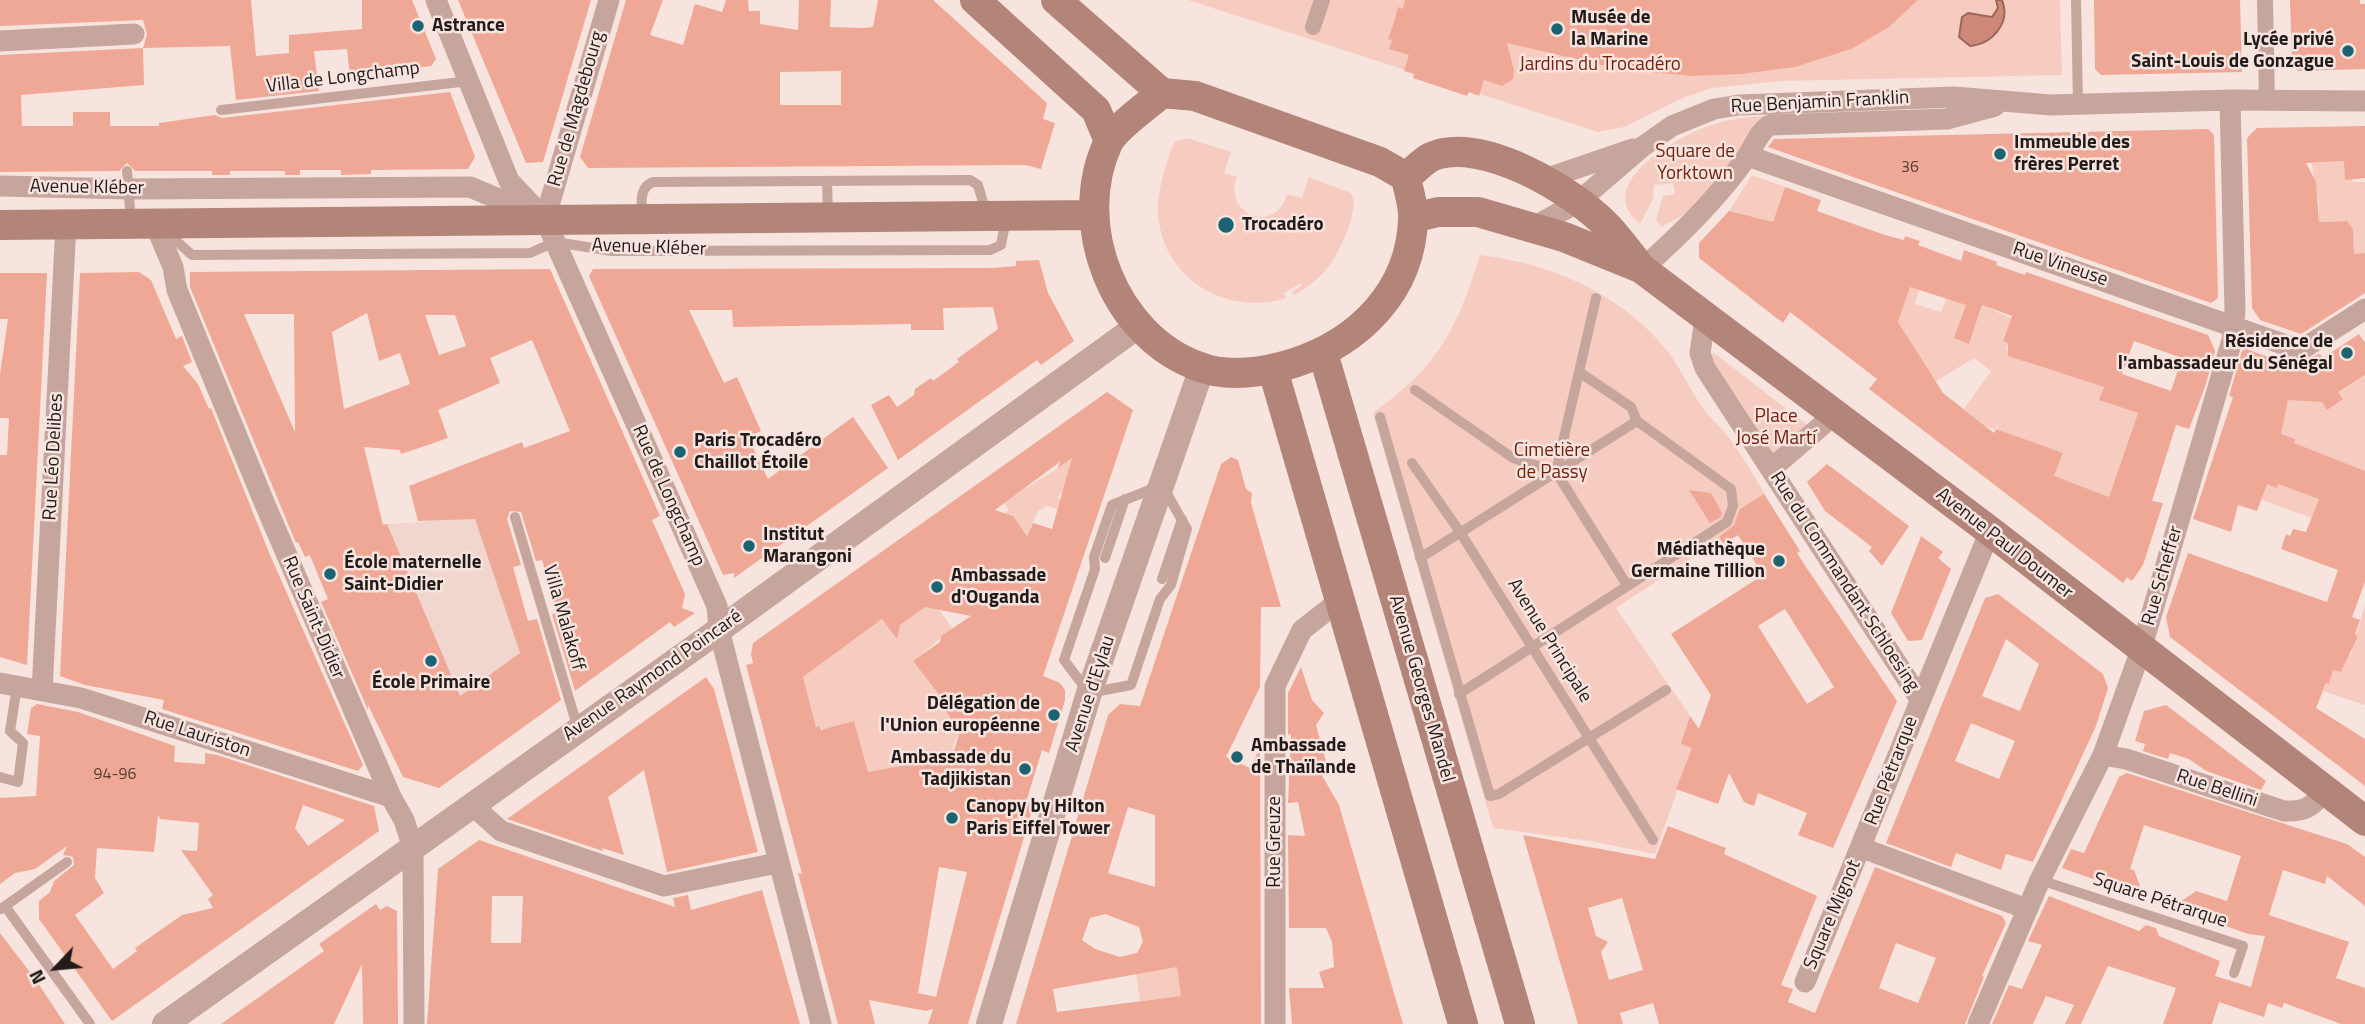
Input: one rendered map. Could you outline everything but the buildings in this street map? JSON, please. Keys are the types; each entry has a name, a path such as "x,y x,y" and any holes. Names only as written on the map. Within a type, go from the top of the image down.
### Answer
{"main road":[{"path":"975,0 1096,110 1109,141"},
{"path":"1056,0 1162,93 1195,96 1380,162 1406,177 1413,218 1406,260 1387,299 1359,329 1323,353 1273,370 1236,372 1202,368 1172,354 1139,325 1120,299 1109,276 1093,215 1094,193 1109,141 1162,93"},
{"name":"Avenue Paul Doumer","path":"1406,177 1431,157 1473,151 1542,180 1578,202 1607,226 1642,269 1990,531 2365,821"},
{"name":"Avenue Paul Doumer","path":"1413,218 1467,211 1534,227 1642,269"},
{"name":"Avenue Kléber","path":"0,225 143,222 550,230 642,218 1093,215"},
{"name":"Avenue Georges Mandel","path":"1323,353 1520,1024"},
{"path":"1273,370 1463,1024"}],"street":[{"name":"Rue de Longchamp","path":"436,0 509,181 550,230 715,600 719,629 777,863 821,1024"},
{"name":"Rue de Magdebourg","path":"550,230 609,0"},
{"path":"1312,27 1322,0"},
{"path":"2265,0 2267,100"},
{"path":"0,41 134,34"},
{"name":"Rue Benjamin Franklin","path":"1578,202 1642,146 1691,117 1738,105 1954,97 2008,103 2078,105 2230,100 2365,100"},
{"name":"Rue Scheffer","path":"1978,1024 2040,880 2103,755 2141,650 2232,340 2234,326 2230,100"},
{"name":"Rue Benjamin Franklin","path":"1642,269 1704,212 1748,156 1764,128 1770,125 1947,119 2008,103"},
{"name":"Rue Benjamin Franklin","path":"1542,180 1642,146"},
{"name":"Rue Vineuse","path":"1748,156 2297,349 2304,348 2365,309"},
{"name":"Avenue Kléber","path":"9,182 128,180 470,187 550,230"},
{"path":"1534,227 1578,202"},
{"name":"Rue Saint-Didier","path":"143,222 391,797 404,820 413,848 414,1024"},
{"name":"Rue Léo Delibes","path":"42,691 66,224"},
{"name":"Rue du Commandant Schloesing","path":"1705,318 1700,353 1705,368 1920,699"},
{"name":"Avenue Raymond Poincaré","path":"164,1024 473,806 1139,325"},
{"name":"Avenue d'Eylau","path":"989,1024 1089,693 1202,368"},
{"path":"1771,469 1835,415"},
{"name":"Rue Pétrarque","path":"1990,531 1862,848 2027,909"},
{"name":"Rue Greuze","path":"1275,1024 1275,685 1302,630 1339,601"},
{"name":"Rue Lauriston","path":"9,684 81,698 391,797"},
{"name":"Rue Bellini","path":"2103,755 2126,759 2284,811 2304,810 2315,804 2324,790"},
{"path":"473,806 501,831 664,886 777,863"},
{"name":"Square Mignot","path":"1805,982 1862,848"}],"lane":[{"path":"2076,0 2078,105"},
{"name":"Villa de Longchamp","path":"221,110 469,81"},
{"path":"128,180 143,222"},
{"name":"Avenue Kléber","path":"550,230 612,251 990,250 1001,245 997,216 978,185 970,180 653,182 646,185 642,193 642,218"},
{"path":"827,182 828,216"},
{"path":"1556,472 1596,298"},
{"path":"1459,694 1727,522 1734,506 1731,489 1637,421 1631,407 1579,372"},
{"path":"1415,390 1513,458 1556,472 1628,584"},
{"path":"1380,417 1490,796 1499,794 1666,690"},
{"path":"1420,558 1637,421"},
{"name":"Avenue Principale","path":"1412,463 1460,532 1654,840"},
{"path":"1162,485 1187,529 1171,585 1160,599 1131,685 1089,693 1064,660 1095,569 1094,557 1112,505 1162,485"},
{"path":"1105,558 1125,499"},
{"name":"Villa Malakoff","path":"515,517 578,729"},
{"path":"1162,579 1182,519"},
{"path":"0,777 18,782 23,743 5,733 9,684"},
{"path":"67,862 2,908 90,1024"},
{"name":"Square Pétrarque","path":"2040,880 2243,946 2234,973"}],"shaded area":[{"path":"1996,0 2002,0 2004,8 2002,24 1986,41 1970,46 1959,37 1962,17 1968,13 1992,17 1998,8"},
{"path":"475,518 520,653 425,721 328,599 309,555 362,526"}],"green space":[{"name":"Jardins du Trocadéro","path":"1188,0 2060,0 2062,75 1781,81 1712,88 1685,97 1624,127 1598,132"},
{"name":"Square de Yorktown","path":"1777,116 1750,131 1714,187 1680,216 1661,227 1656,220 1663,196 1675,194 1673,183 1654,185 1653,199 1640,224 1627,208 1626,192 1634,176 1647,161 1665,148 1718,123 1748,117"},
{"path":"1187,138 1231,152 1224,173 1237,177 1234,190 1237,201 1243,210 1252,215 1262,217 1272,214 1281,207 1287,194 1302,198 1309,177 1351,193 1353,210 1347,233 1322,275 1294,295 1292,292 1302,285 1301,283 1284,293 1286,298 1241,302 1220,297 1201,287 1184,273 1171,256 1162,235 1158,204 1171,149 1175,142"},
{"path":"2344,161 2353,182 2365,182 2365,253 2354,254 2353,229 2347,221 2326,221 2319,225 2319,199 2316,198 2312,163"},
{"path":"1752,175 1785,187 1768,239 1729,211"},
{"name":"Cimetière de Passy","path":"1480,255 1533,266 1584,285 1630,314 1651,332 1680,369 1701,405 1738,451 1775,511 1741,537 1730,533 1616,608 1699,729 1655,854 1590,841 1493,828 1373,413 1414,379 1442,345 1462,305"},
{"path":"1910,286 1919,290 1915,304 1941,312 1947,297 1969,295 1955,338 1969,343 1982,305 2050,336 2010,322 2003,340 2008,343 2006,350 2025,362 2104,387 2100,400 2138,413 2106,506 2054,476 2063,454 1998,430 1998,425 1995,430 1984,425 1964,409 1991,371 1974,358 1935,382 1898,322"},
{"name":"Place José Martí","path":"1714,353 1806,424 1806,429 1774,456 1708,360"},
{"path":"2331,370 2343,389 2365,375 2365,471 2275,436 2285,399 2343,399 2326,374"},
{"path":"1069,456 1074,463 1063,493 1060,493 1058,498 1061,500 1058,509 1047,506 1038,511 1027,535 1023,529 988,525 1009,510 1004,502 1058,468 1058,463"},
{"path":"2259,477 2277,487 2278,484 2365,515 2357,535 2252,496"},
{"path":"886,598 936,605 952,628 914,661 951,697 941,705 954,723 963,717 966,725 954,742 951,765 923,757 901,766 868,772 820,726 816,727 803,677 882,619 895,635 898,632 897,627 904,622"},
{"path":"2365,604 2365,705 2323,691 2333,670 2341,672 2348,654 2351,655"},
{"path":"1177,966 1182,997 1140,1001 1136,972"}],"place":[{"name":"Astrance","path":"418,26"},
{"name":"Musée de la Marine","path":"1557,29"},
{"name":"Lycée privé Saint-Louis de Gonzague","path":"2348,51"},
{"name":"Immeuble des frères Perret","path":"2000,154"},
{"name":"Trocadéro","path":"1226,225"},
{"name":"Résidence de l'ambassadeur du Sénégal","path":"2347,353"},
{"name":"Paris Trocadéro Chaillot Étoile","path":"680,452"},
{"name":"Institut Marangoni","path":"749,546"},
{"name":"Médiathèque Germaine Tillion","path":"1779,561"},
{"name":"École maternelle Saint-Didier","path":"330,574"},
{"name":"Ambassade d'Ouganda","path":"937,587"},
{"name":"École Primaire","path":"431,661"},
{"name":"Délégation de l'Union européenne","path":"1054,715"},
{"name":"Ambassade de Thaïlande","path":"1237,757"},
{"name":"Ambassade du Tadjikistan","path":"1025,769"},
{"name":"Canopy by Hilton Paris Eiffel Tower","path":"952,818"}]}
